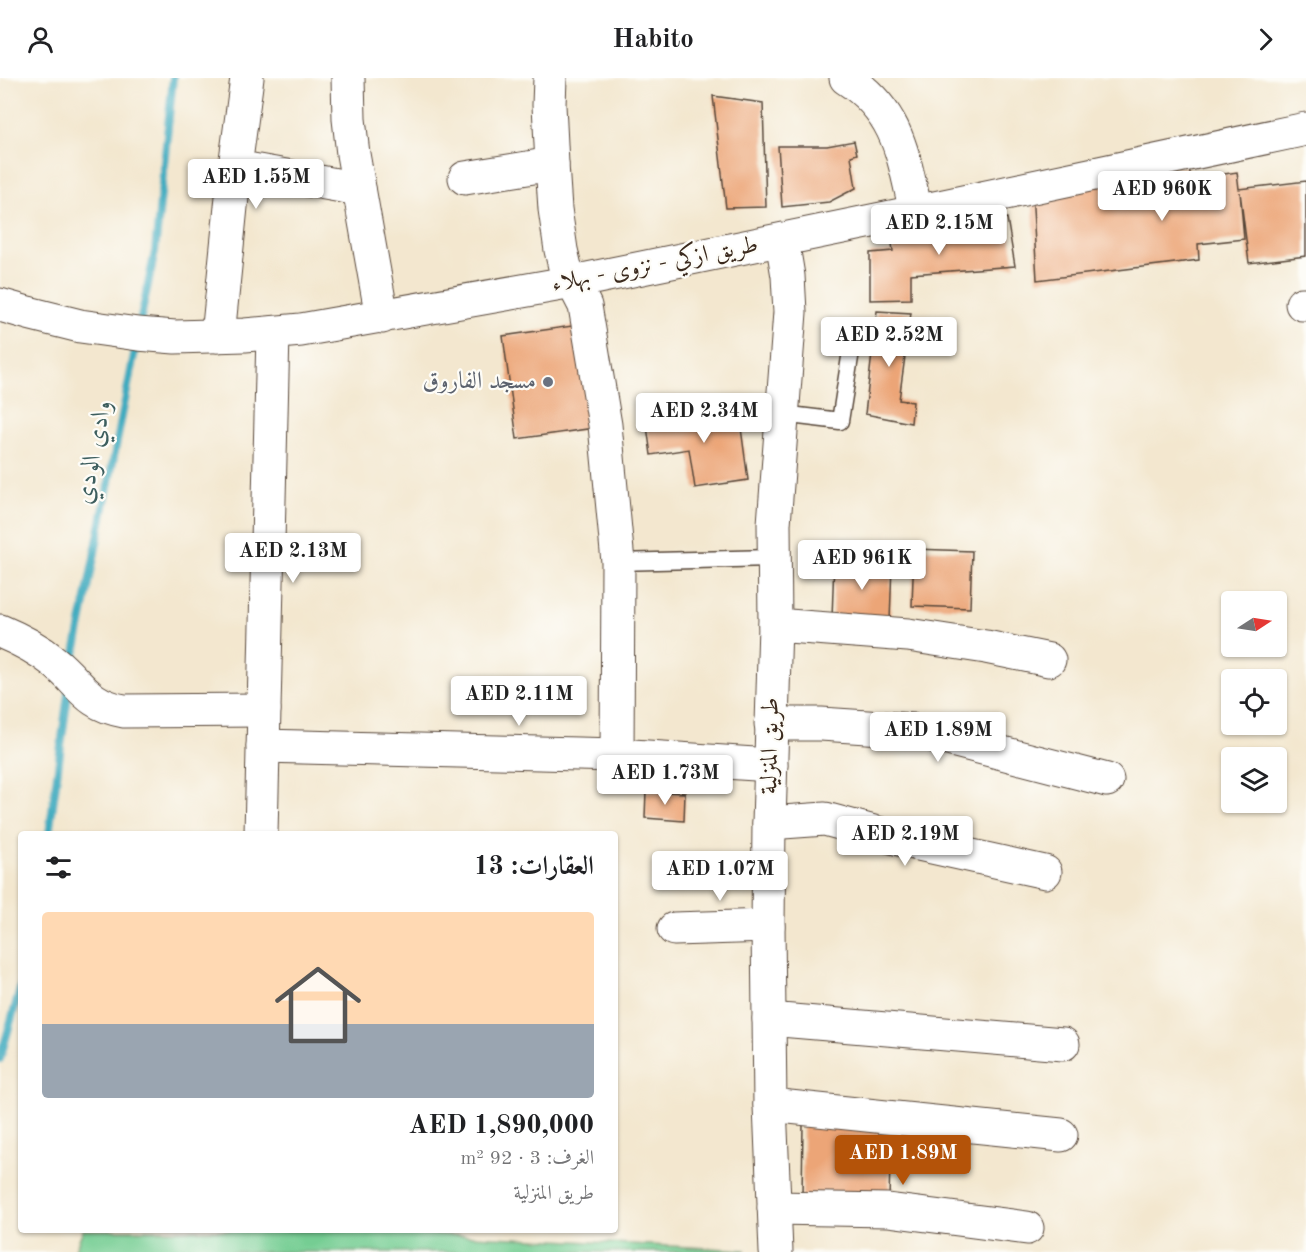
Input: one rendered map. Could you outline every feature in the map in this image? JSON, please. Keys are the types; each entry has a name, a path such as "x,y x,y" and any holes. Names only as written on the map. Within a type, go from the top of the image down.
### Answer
{"street":[{"path":"218,336 235,167 247,78"},
{"path":"348,78 353,154 382,317"},
{"path":"550,78 552,164 561,250 565,267 585,306 605,425 618,562 617,755"},
{"path":"846,78 879,106 897,135 916,212"},
{"name":"طريق ازكي - نزوى - بهلاء","path":"0,305 80,326 126,333 175,337 273,333 382,317 573,282 1306,129"},
{"path":"465,178 552,164"},
{"path":"235,167 359,189"},
{"name":"طريق المنزلية","path":"776,1252 770,1105 768,926 775,625 774,524 790,312 788,276 782,240"},
{"path":"261,831 273,333"},
{"path":"775,625 908,635 986,647 1049,660"},
{"path":"0,631 31,645 71,676 89,697 112,708 124,711 264,710"},
{"path":"771,724 821,724 913,730 1107,780"},
{"path":"263,746 617,755 771,765"},
{"path":"769,823 825,819 918,844 1045,872"},
{"path":"674,929 768,926"},
{"path":"769,1019 1063,1044"},
{"path":"770,1105 1061,1135"},
{"path":"774,1208 888,1210 1027,1228"}],"lane":[{"path":"782,414 840,421 854,333"},
{"path":"618,562 774,558"}],"green space":[{"path":"82,1233 417,1233 745,1250 745,1252 74,1252"}],"building":[{"path":"713,96 763,103 766,207 726,208"},
{"path":"854,141 857,154 851,156 856,188 829,202 782,207 778,146 827,146"},
{"path":"1188,167 1192,179 1237,172 1239,189 1306,181 1306,256 1249,263 1240,192 1244,239 1198,244 1199,260 1037,280 1032,190"},
{"path":"1007,218 1015,266 911,274 911,299 870,300 870,253 893,251 891,236"},
{"path":"877,311 911,313 899,400 913,402 911,423 865,414"},
{"name":"مسجد الفاروق","path":"579,325 594,428 517,439 503,336"},
{"path":"738,406 748,480 695,488 689,449 651,455 646,419"},
{"path":"914,549 972,551 970,608 912,606"},
{"path":"834,561 892,564 890,621 832,619"},
{"path":"646,791 685,793 684,821 645,818"},
{"path":"803,1123 891,1126 889,1199 802,1197"}],"waterway":[{"name":"وادي الودي","path":"139,327 155,251 173,78"},
{"name":"وادي الودي","path":"72,669 137,340"},
{"name":"وادي الودي","path":"49,831 69,687"},
{"name":"وادي الودي","path":"0,1059 18,996"}],"place":[{"name":"مسجد الفاروق","path":"548,382"}]}
